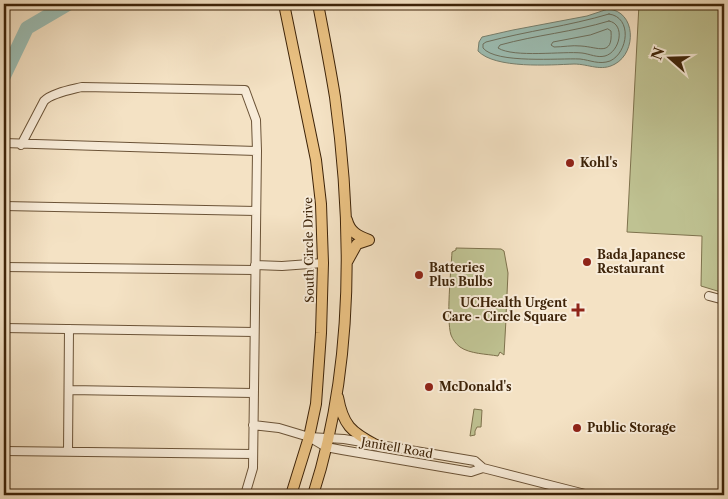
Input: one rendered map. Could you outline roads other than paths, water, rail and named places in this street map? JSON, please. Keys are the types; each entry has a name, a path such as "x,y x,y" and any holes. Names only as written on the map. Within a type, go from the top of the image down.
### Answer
{"main road":[{"name":"South Circle Drive","path":"284,4 318,179 321,204 323,263 316,404 309,437 291,495"},
{"path":"313,495 327,442 337,392 344,332 346,265 345,212 339,132 327,49 318,4"},
{"path":"345,212 353,233 369,240 357,244 350,254 346,265"},
{"path":"337,392 343,418 347,424 356,433 376,444"}],"street":[{"path":"21,145 44,101 48,97 72,89 82,87 245,90 256,120 257,151 253,392 254,468 245,495"},
{"path":"4,143 257,151"},
{"path":"4,206 256,212"},
{"path":"4,267 255,268 323,263"},
{"path":"709,296 724,300"},
{"path":"4,328 254,332"},
{"path":"68,452 69,329"},
{"path":"69,390 253,392"},
{"name":"Janitell Road","path":"253,425 279,428 327,442 471,472 483,468"},
{"name":"Janitell Road","path":"327,442 376,444 474,461 483,468 589,495"},
{"path":"4,451 253,454"}],"water":[{"path":"608,9 617,11 624,17 630,33 627,51 622,58 610,66 600,68 579,64 523,65 497,61 486,57 478,51 479,42 482,37 587,16"}],"waterway":[{"path":"4,76 27,28 68,4"}],"place":[{"name":"Kohl's","path":"570,163"},
{"name":"Bada Japanese Restaurant","path":"587,262"},
{"name":"Batteries Plus Bulbs","path":"419,275"},
{"name":"UCHealth Urgent Care - Circle Square","path":"578,310"},
{"name":"McDonald's","path":"429,387"},
{"name":"Public Storage","path":"577,428"}]}
